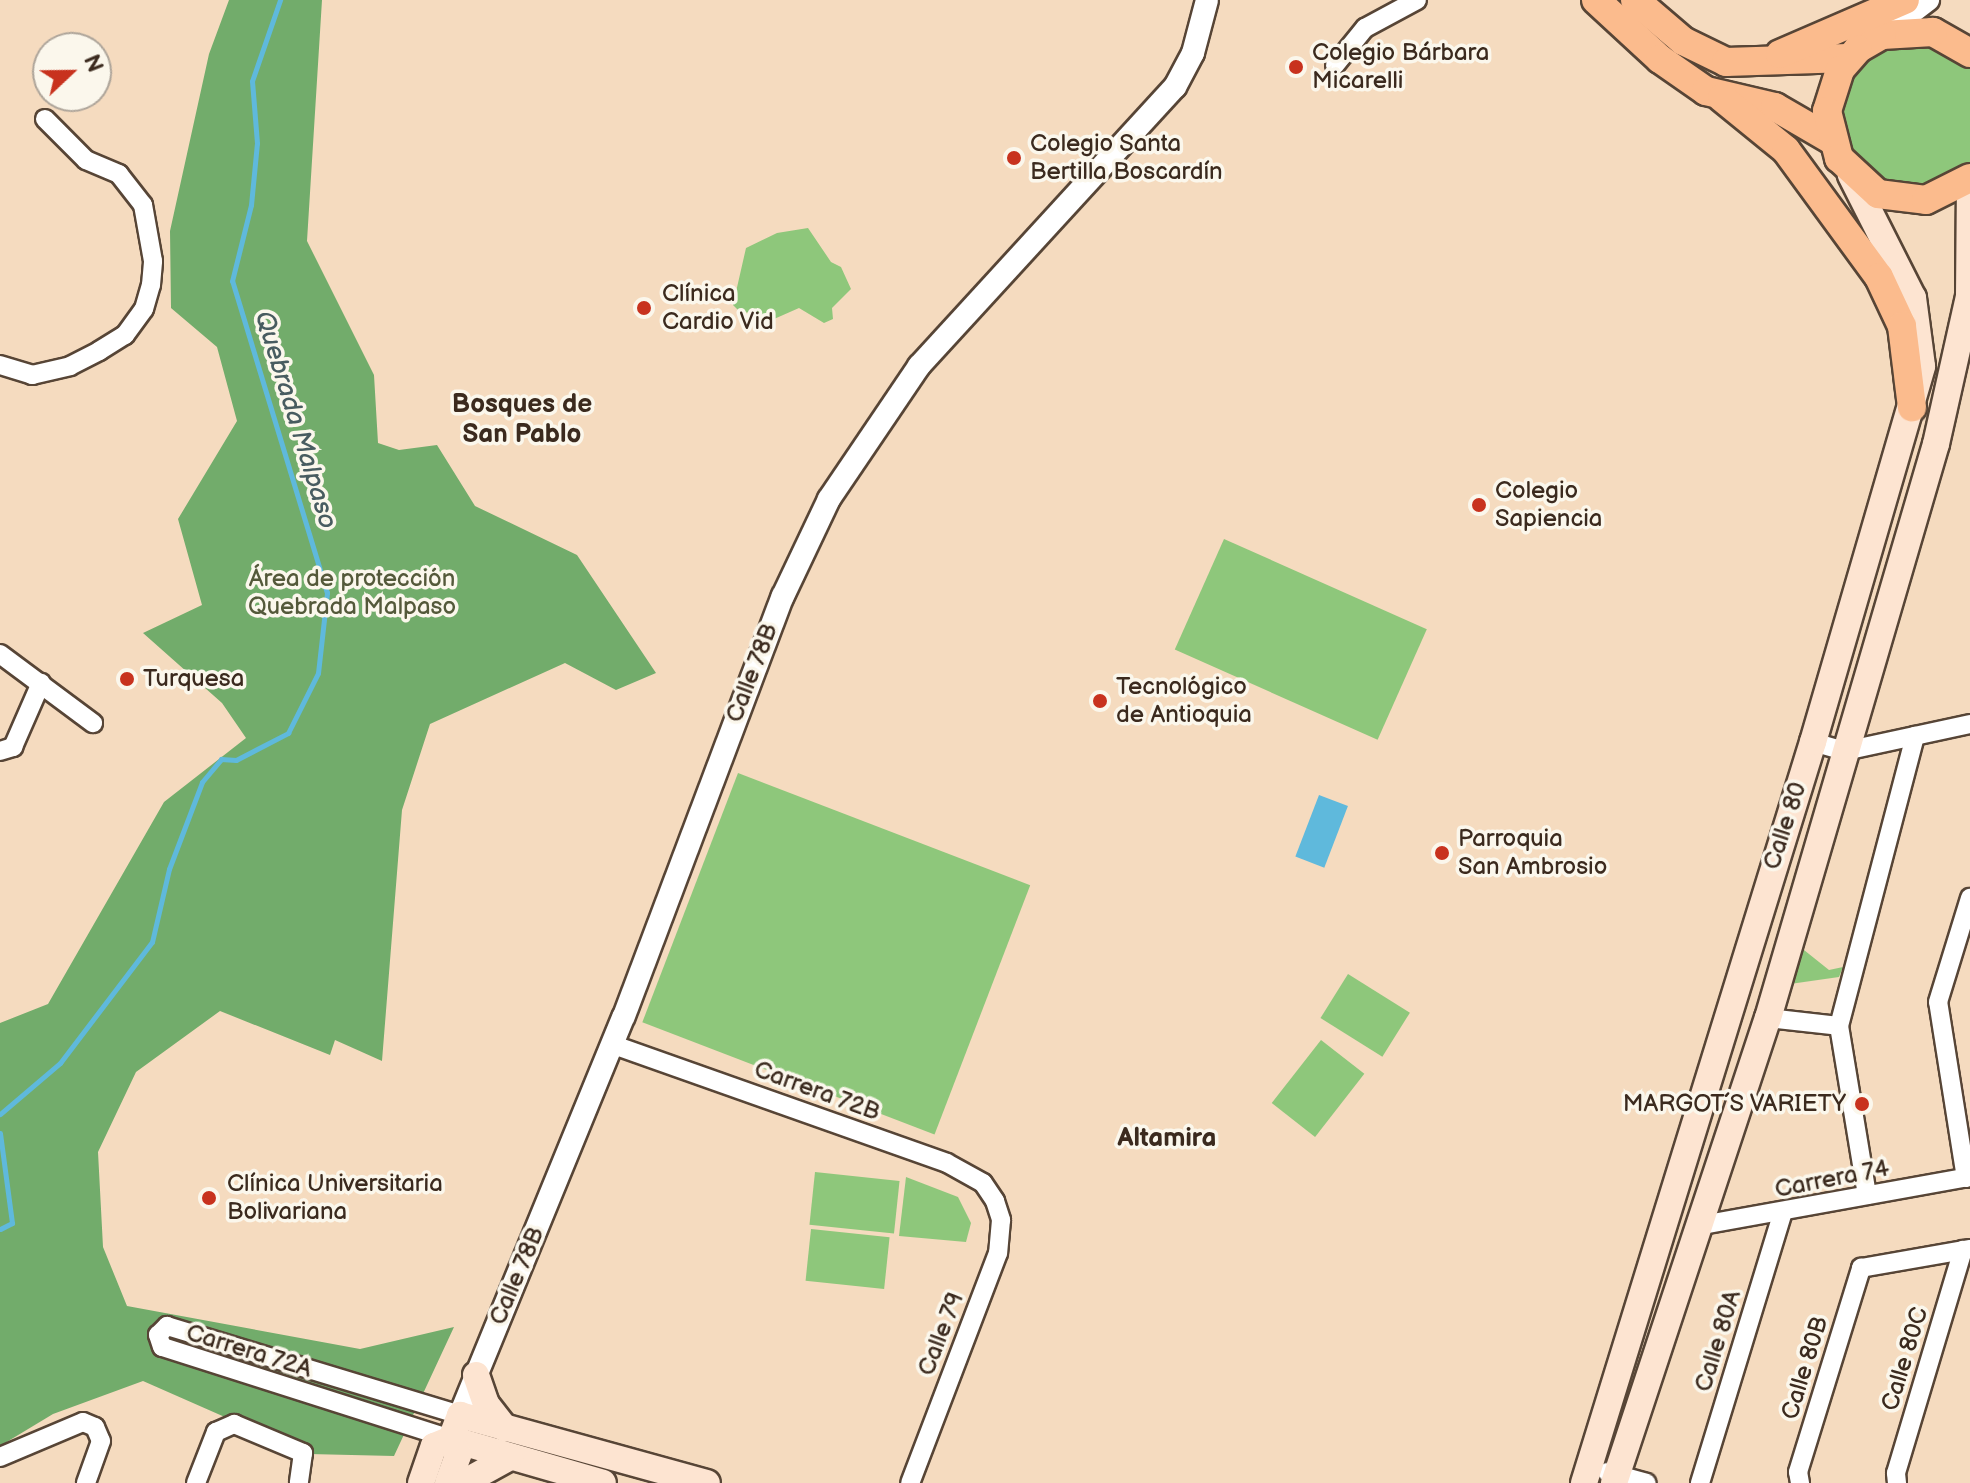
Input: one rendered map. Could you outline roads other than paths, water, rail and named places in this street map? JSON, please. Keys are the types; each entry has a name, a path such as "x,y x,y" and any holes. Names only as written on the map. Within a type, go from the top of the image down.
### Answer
{"main road":[{"path":"1596,0 1678,73 1722,98 1786,150 1879,277 1902,326 1912,407"},
{"path":"1765,60 1905,0"},
{"path":"1646,4 1711,56 1726,62 1848,58"},
{"path":"1970,53 1933,32 1882,35 1848,58 1829,96 1830,139 1851,175 1878,194 1910,201 1942,195 1970,178"},
{"path":"1722,98 1775,107 1830,139"},
{"name":"Calle 80","path":"1586,1476 1813,742 1912,407 1922,346 1913,298 1851,175"},
{"name":"Calle 80","path":"1615,1478 1702,1225 1768,1018 1936,444 1970,294 1970,178"},
{"path":"476,1375 486,1404 505,1428"},
{"name":"Carrera 72A","path":"456,1427 505,1428 707,1483"},
{"name":"Carrera 72A","path":"456,1427 510,1457 603,1483"},
{"name":"Calle 78B","path":"421,1483 434,1446 456,1427"},
{"name":"Calle 78B","path":"448,1483 458,1455 456,1427"},
{"path":"463,1483 510,1457"}],"street":[{"name":"Calle 78B","path":"456,1427 611,1044 783,596 845,470 919,366 1175,87 1193,53 1207,0"},
{"path":"1335,65 1365,28 1417,0"},
{"path":"1882,35 1928,0"},
{"path":"0,365 32,375 70,366 99,351 125,335 144,309 151,285 153,261 143,205 119,174 86,160 45,119"},
{"path":"0,654 93,723"},
{"path":"6,749 41,683"},
{"path":"1813,742 1845,751 1970,724"},
{"path":"1867,1195 1839,1026 1844,996 1915,736"},
{"path":"1968,1177 1938,1002 1970,898"},
{"path":"1768,1018 1839,1026"},
{"name":"Carrera 72B","path":"611,1044 947,1163 983,1183 995,1201"},
{"name":"Carrera 74","path":"1702,1225 1782,1214 1968,1177"},
{"name":"Calle 79","path":"910,1483 998,1253 1001,1220 995,1201"},
{"name":"Calle 80A","path":"1700,1483 1782,1214"},
{"name":"Calle 80B","path":"1800,1483 1798,1472 1861,1268 1967,1249"},
{"name":"Calle 80C","path":"1897,1483 1896,1473 1967,1249"},
{"name":"Carrera 72A","path":"167,1326 456,1427 162,1347 158,1335 167,1326"},
{"path":"0,1457 83,1422 95,1427 101,1441 86,1483"},
{"path":"196,1483 216,1432 224,1425 295,1447 303,1453 302,1474"},
{"path":"1586,1476 1647,1483"}],"water":[{"path":"1319,795 1348,806 1324,868 1295,857"}],"waterway":[{"name":"Quebrada Malpaso","path":"0,1114 60,1063 152,942 169,869 202,782 221,759 236,760 288,733 318,673 327,593 232,281 251,205 257,143 252,81 280,0"},
{"name":"Quebrada Malpaso","path":"0,1133 12,1223 0,1229"}],"place":[{"name":"Colegio Bárbara Micarelli","path":"1296,67"},
{"name":"Colegio Santa Bertilla Boscardín","path":"1014,158"},
{"name":"Clínica Cardio Vid","path":"644,308"},
{"name":"Colegio Sapiencia","path":"1479,505"},
{"name":"Turquesa","path":"127,679"},
{"name":"Tecnológico de Antioquia","path":"1100,701"},
{"name":"Parroquia San Ambrosio","path":"1442,853"},
{"name":"MARGOT´S VARIETY","path":"1862,1104"},
{"name":"Clínica Universitaria Bolivariana","path":"209,1198"}],"district":[{"name":"Bosques de San Pablo","path":"522,420"},
{"name":"Altamira","path":"1167,1139"}],"park label":[{"name":"Área de protección Quebrada Malpaso","path":"352,593"}]}
